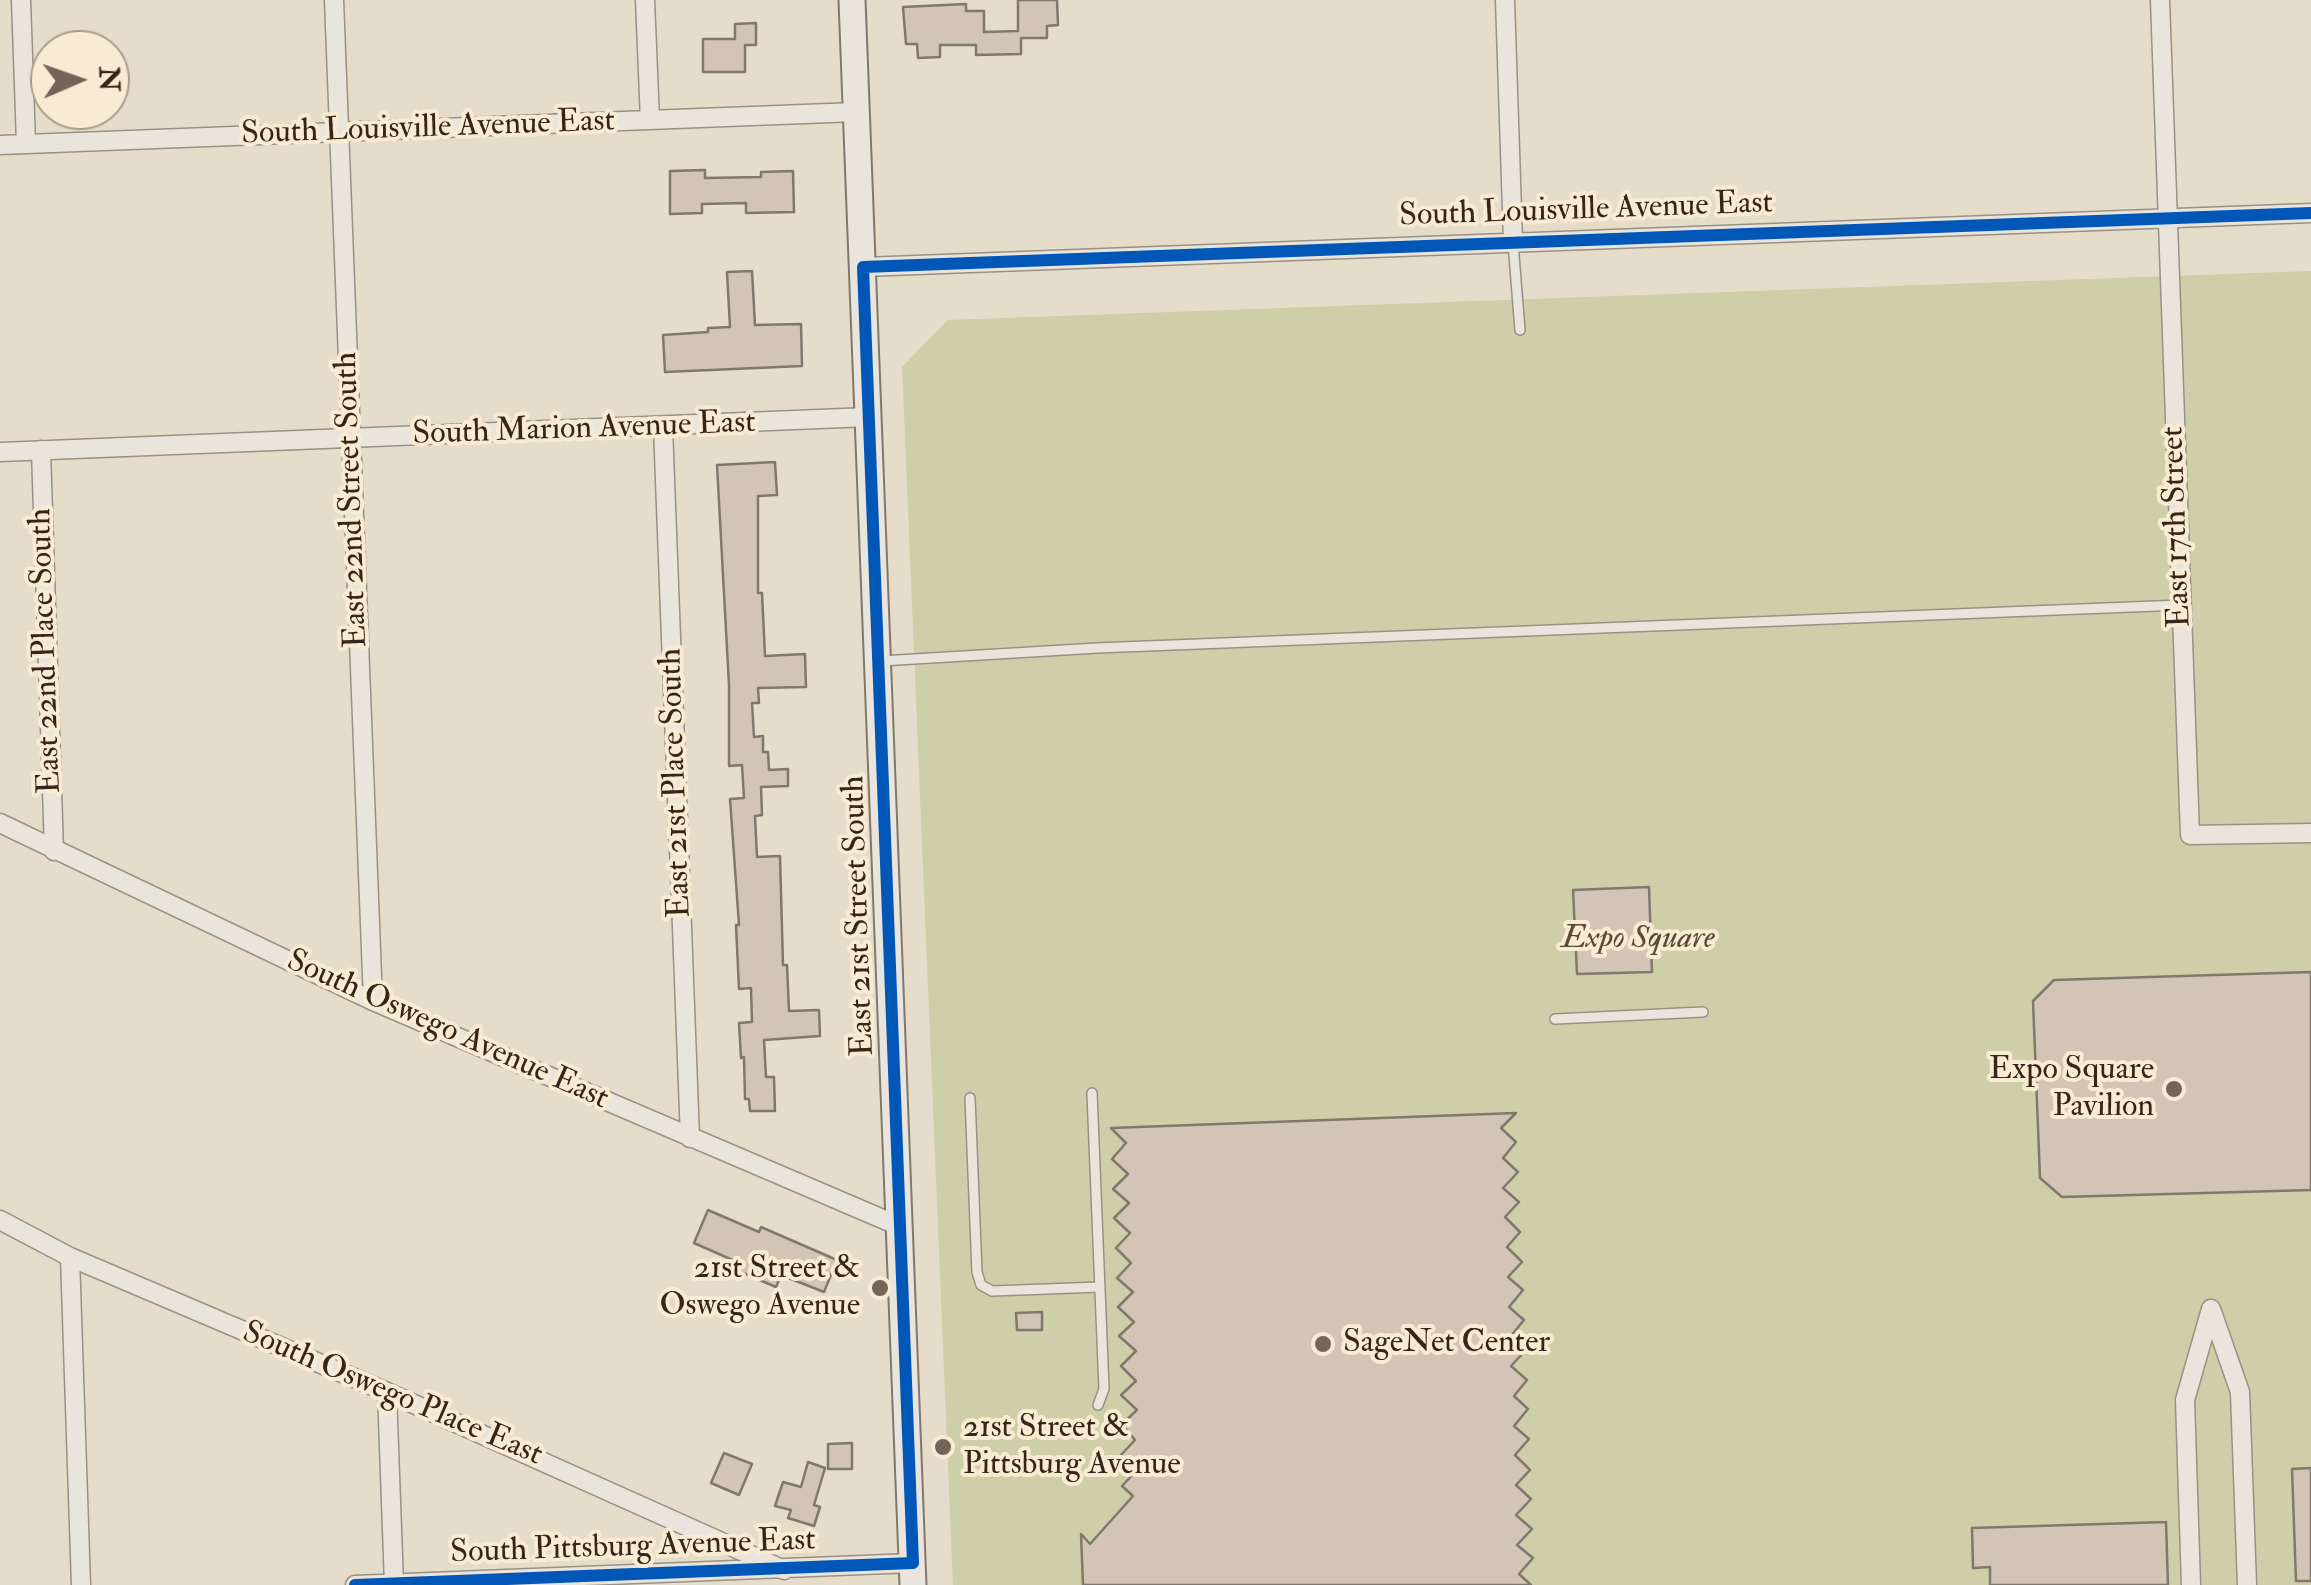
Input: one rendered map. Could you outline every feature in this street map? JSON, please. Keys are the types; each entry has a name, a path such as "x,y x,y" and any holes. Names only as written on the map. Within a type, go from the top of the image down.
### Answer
{"main road":[{"name":"East 21st Street South","path":"852,0 913,1574"}],"street":[{"path":"21,0 26,144"},
{"name":"East 22nd Street South","path":"334,0 373,1001"},
{"path":"645,0 650,120"},
{"path":"1505,0 1513,241"},
{"name":"East 17th Street","path":"2160,0 2190,835 2311,833"},
{"name":"South Louisville Avenue East","path":"0,145 856,112"},
{"name":"South Louisville Avenue East","path":"863,267 2311,214"},
{"name":"South Marion Avenue East","path":"0,452 868,417"},
{"name":"East 21st Place South","path":"663,427 690,1138"},
{"name":"East 22nd Place South","path":"41,450 54,851"},
{"name":"South Oswego Avenue East","path":"0,822 373,1001 899,1226"},
{"name":"South Oswego Place East","path":"0,1220 70,1258 387,1392 784,1570"},
{"path":"70,1258 81,1585"},
{"path":"2192,1585 2185,1400 2211,1309 2240,1392 2247,1585"},
{"path":"387,1392 394,1584"},
{"name":"South Pittsburg Avenue East","path":"355,1585 694,1579 784,1570 913,1574"}],"lane":[{"path":"1513,241 1520,330"},
{"path":"878,661 1136,646 2182,605"},
{"path":"1556,1018 1703,1012"},
{"path":"1092,1093 1104,1389 1098,1405"},
{"path":"970,1098 977,1272 981,1285 992,1291 1100,1287"}],"green space":[{"name":"Expo Square","path":"2311,271 2311,1585 953,1585 902,367 948,320"}],"building":[{"path":"1018,0 1057,0 1058,25 1047,26 1047,38 1021,38 1021,54 976,55 976,45 940,45 940,57 918,58 917,44 906,44 903,7 966,4 966,11 984,11 984,32 1018,31"},
{"path":"756,23 756,45 745,45 745,72 703,72 703,39 735,39 735,24"},
{"path":"705,170 705,178 761,177 761,172 793,171 794,212 746,213 746,203 702,204 702,213 670,214 670,171"},
{"path":"752,271 755,325 801,324 802,366 665,372 663,335 730,327 727,272"},
{"path":"775,462 777,495 758,496 758,593 762,593 765,656 805,654 806,687 758,688 759,703 752,703 754,737 763,736 769,770 788,769 788,786 761,787 762,815 755,816 757,857 780,856 783,965 787,965 789,1011 819,1010 820,1036 764,1040 766,1077 774,1077 775,1111 750,1111 749,1099 745,1099 739,1023 752,1022 751,988 739,989 739,925 730,799 744,798 742,765 729,766 729,685 717,465"},
{"path":"1649,887 1652,972 1577,974 1573,890"},
{"name":"Expo Square Pavilion","path":"2311,972 2311,1190 2062,1197 2040,1178 2033,1001 2054,980"},
{"name":"SageNet Center","path":"1516,1113 1501,1128 1516,1142 1503,1158 1518,1172 1503,1188 1519,1202 1505,1217 1520,1232 1507,1247 1522,1262 1508,1277 1523,1290 1509,1307 1524,1320 1510,1337 1525,1351 1511,1366 1527,1380 1514,1396 1528,1409 1514,1426 1529,1439 1515,1455 1530,1470 1516,1485 1531,1499 1516,1515 1532,1529 1517,1545 1533,1558 1519,1574 1531,1585 1083,1585 1081,1534 1090,1544 1133,1496 1122,1486 1137,1470 1120,1456 1135,1440 1122,1424 1137,1410 1121,1395 1136,1381 1121,1366 1136,1351 1119,1336 1134,1322 1118,1307 1133,1292 1117,1278 1131,1263 1116,1248 1130,1233 1114,1218 1129,1203 1113,1189 1128,1174 1112,1159 1126,1143 1111,1128"},
{"path":"708,1210 759,1232 761,1227 837,1260 824,1292 781,1275 776,1287 734,1269 737,1262 694,1243"},
{"path":"1042,1312 1042,1330 1017,1330 1016,1313"},
{"path":"852,1443 852,1469 828,1469 828,1444"},
{"path":"724,1453 752,1464 739,1495 711,1483"},
{"path":"808,1462 825,1468 814,1505 820,1507 814,1526 788,1518 791,1510 775,1506 783,1482 801,1487"},
{"path":"2311,1468 2311,1581 2296,1581 2292,1469"},
{"path":"2166,1522 2168,1585 1990,1585 1990,1567 1973,1568 1972,1528"}],"cycle path":[{"path":"355,1585 913,1563 863,267 2311,213"}],"place":[{"name":"Expo Square Pavilion","path":"2174,1089"},
{"name":"21st Street & Oswego Avenue","path":"880,1288"},
{"name":"SageNet Center","path":"1323,1344"},
{"name":"21st Street & Pittsburg Avenue","path":"943,1447"}]}
